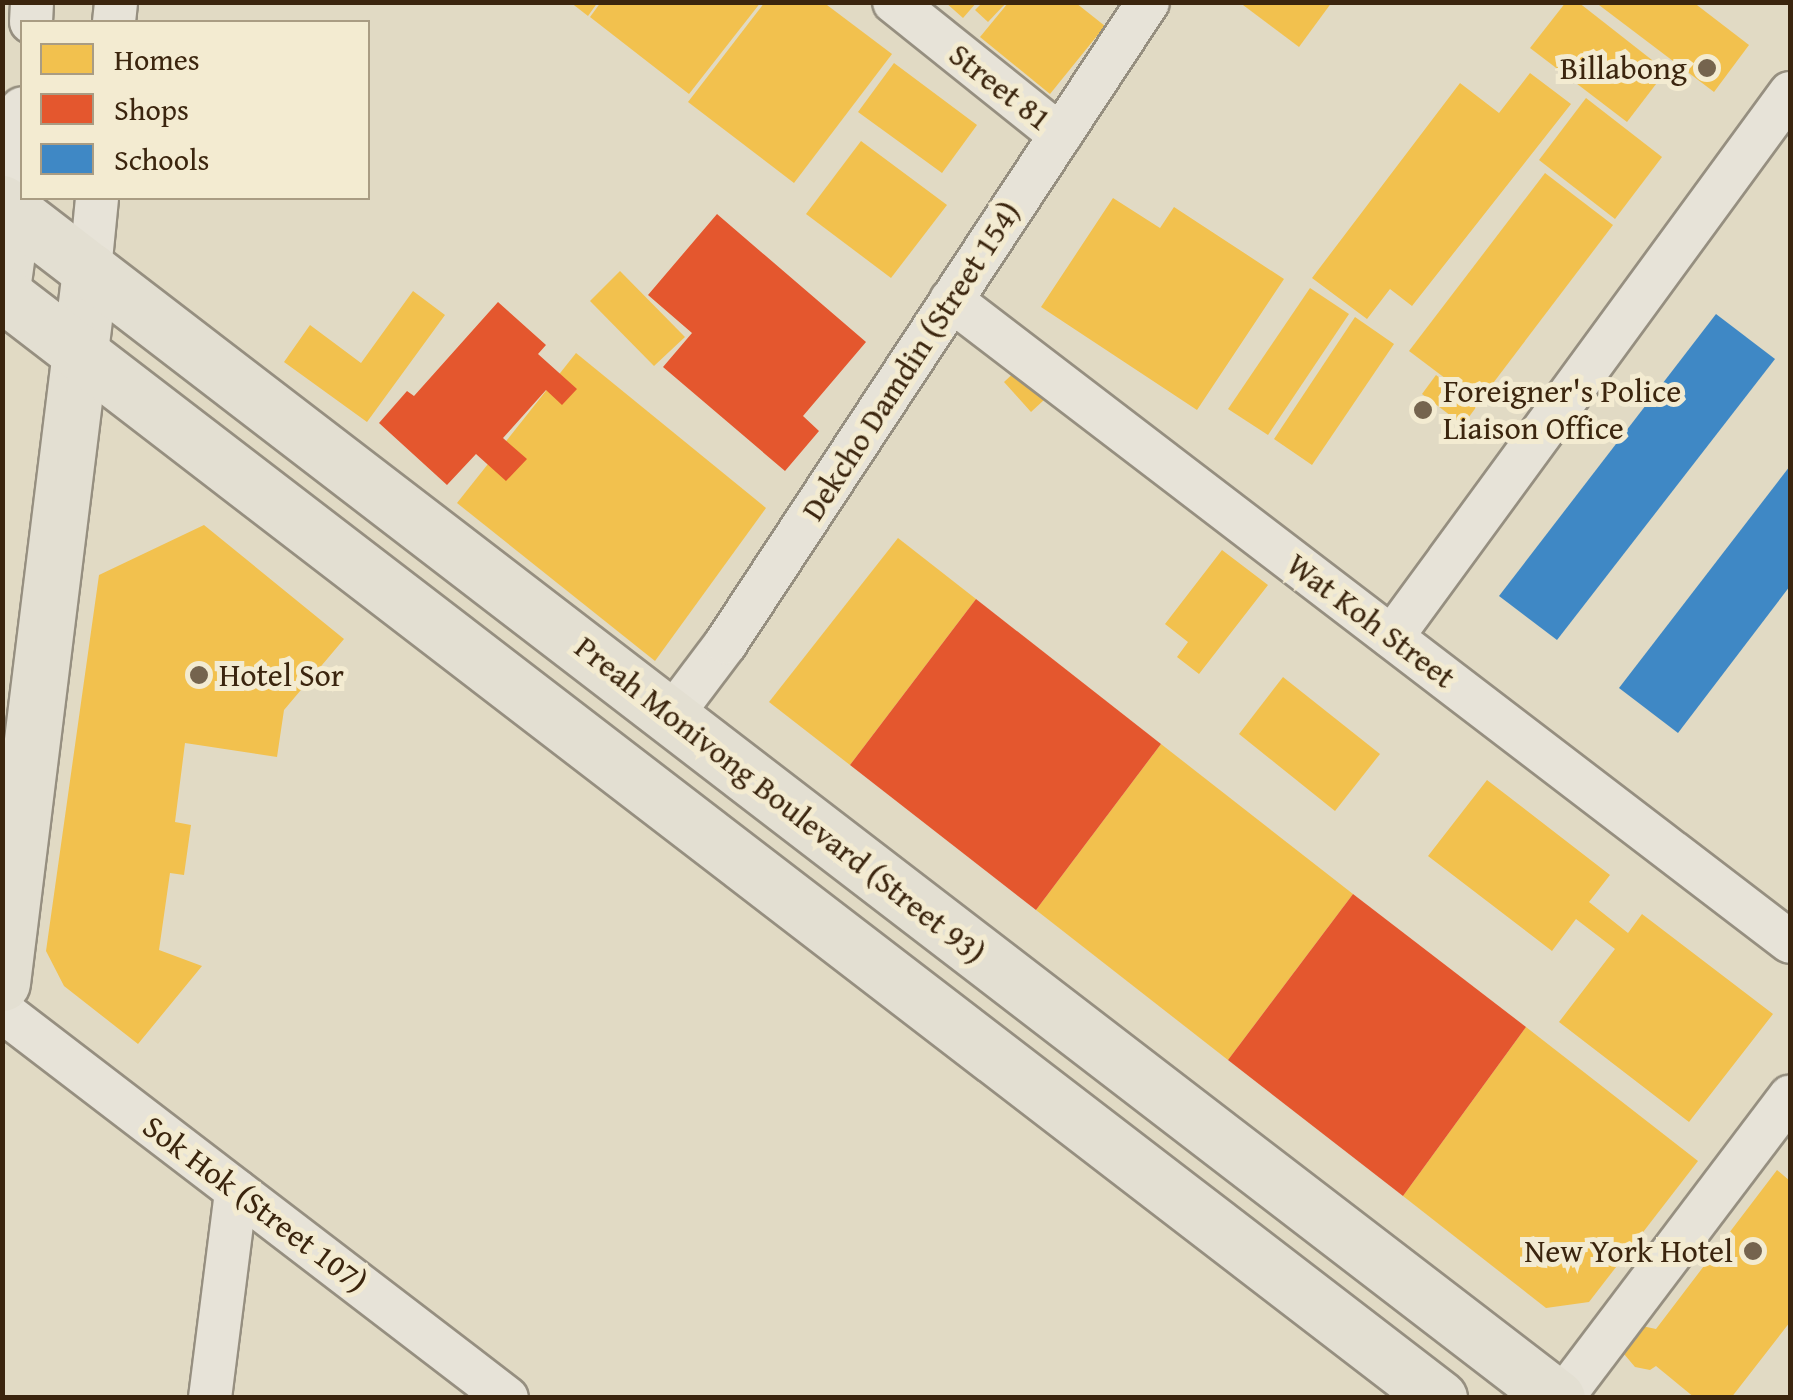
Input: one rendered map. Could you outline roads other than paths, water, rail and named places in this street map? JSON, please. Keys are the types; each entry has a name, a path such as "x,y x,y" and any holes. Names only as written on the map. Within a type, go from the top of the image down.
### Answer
{"main road":[{"name":"Preah Monivong Boulevard (Street 93)","path":"8,206 1560,1398"},
{"path":"8,206 2,291 1439,1398"},
{"path":"2,983 83,355 90,270"}],"street":[{"name":"Street 81","path":"894,2 1060,135"},
{"name":"Dekcho Damdin (Street 154)","path":"671,716 726,643 1148,2"},
{"path":"1392,637 1790,93"},
{"path":"8,206 20,122"},
{"path":"90,270 97,200"},
{"name":"Wat Koh Street","path":"951,300 1790,942"},
{"name":"Sok Hok (Street 107)","path":"2,1011 507,1398"},
{"path":"1560,1398 1790,1096"},
{"path":"210,1398 236,1191"}],"place":[{"name":"Billabong","path":"1707,68"},
{"name":"Foreigner's Police Liaison Office","path":"1423,410"},
{"name":"Hotel Sor","path":"199,675"},
{"name":"New York Hotel","path":"1753,1251"}]}
